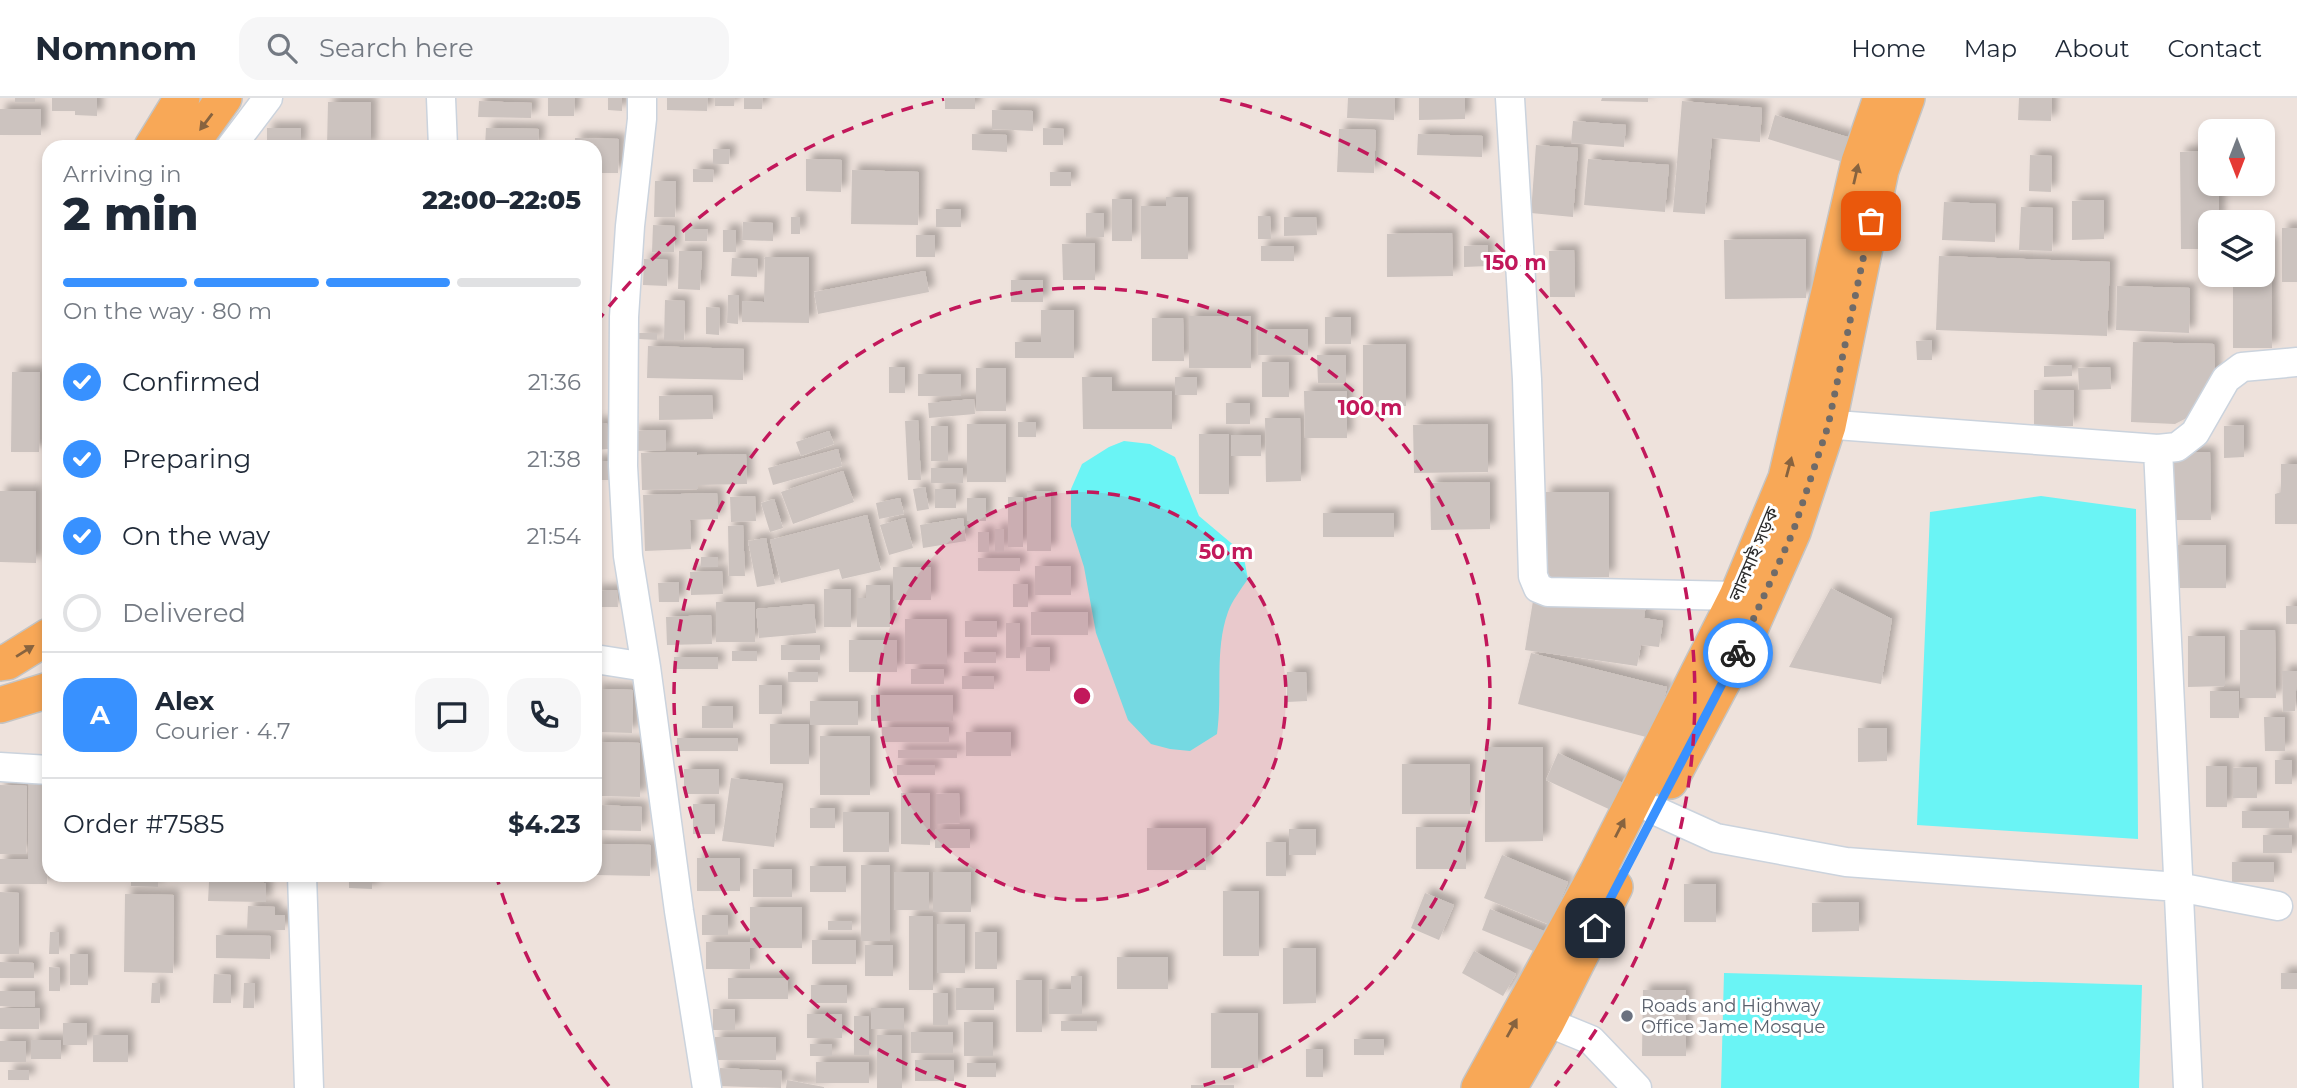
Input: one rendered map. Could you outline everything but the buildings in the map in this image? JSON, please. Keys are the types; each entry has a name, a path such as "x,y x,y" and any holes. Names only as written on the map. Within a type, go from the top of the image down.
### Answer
{"main road":[{"path":"156,140 182,98"},
{"path":"194,140 224,98"},
{"name":"লালমাই সড়ক","path":"1509,1088 1547,1022 1654,810 1747,636 1793,532 1858,162 1881,98"},
{"name":"লালমাই সড়ক","path":"1479,1088 1597,873 1737,596 1786,478 1814,424 1881,170 1908,98"},
{"path":"0,663 7,662 42,640"},
{"path":"0,705 42,692"}],"street":[{"path":"236,140 268,98"},
{"path":"441,98 443,140"},
{"path":"642,98 642,119 629,226 624,317 623,466 628,556 707,1088"},
{"path":"1510,98 1527,379 1534,576 1538,588 1549,592 1737,596"},
{"path":"1814,424 2158,449 2176,447 2195,433 2226,379 2242,367 2297,362"},
{"path":"2158,449 2188,1088"},
{"path":"602,660 646,667"},
{"path":"0,767 42,770"},
{"path":"1654,810 1716,838 1846,862 2178,887 2278,906"},
{"path":"302,882 309,1088"},
{"path":"1547,1022 1591,1040 1637,1088"}],"water":[{"path":"1124,441 1150,444 1175,457 1199,516 1243,553 1248,579 1230,608 1221,642 1217,734 1190,751 1151,744 1128,720 1096,633 1084,567 1071,526 1071,489 1082,464"},
{"path":"2041,496 2136,509 2138,839 1917,825 1930,512"},
{"path":"1724,973 2142,985 2139,1088 1721,1088"}],"way so far":[{"path":"1738,653 1793,532 1828,426 1871,221"}],"place":[{"name":"Roads and Highway Office Jame Mosque","path":"1627,1016"}],"route":[{"path":"1595,928 1738,653"}]}
